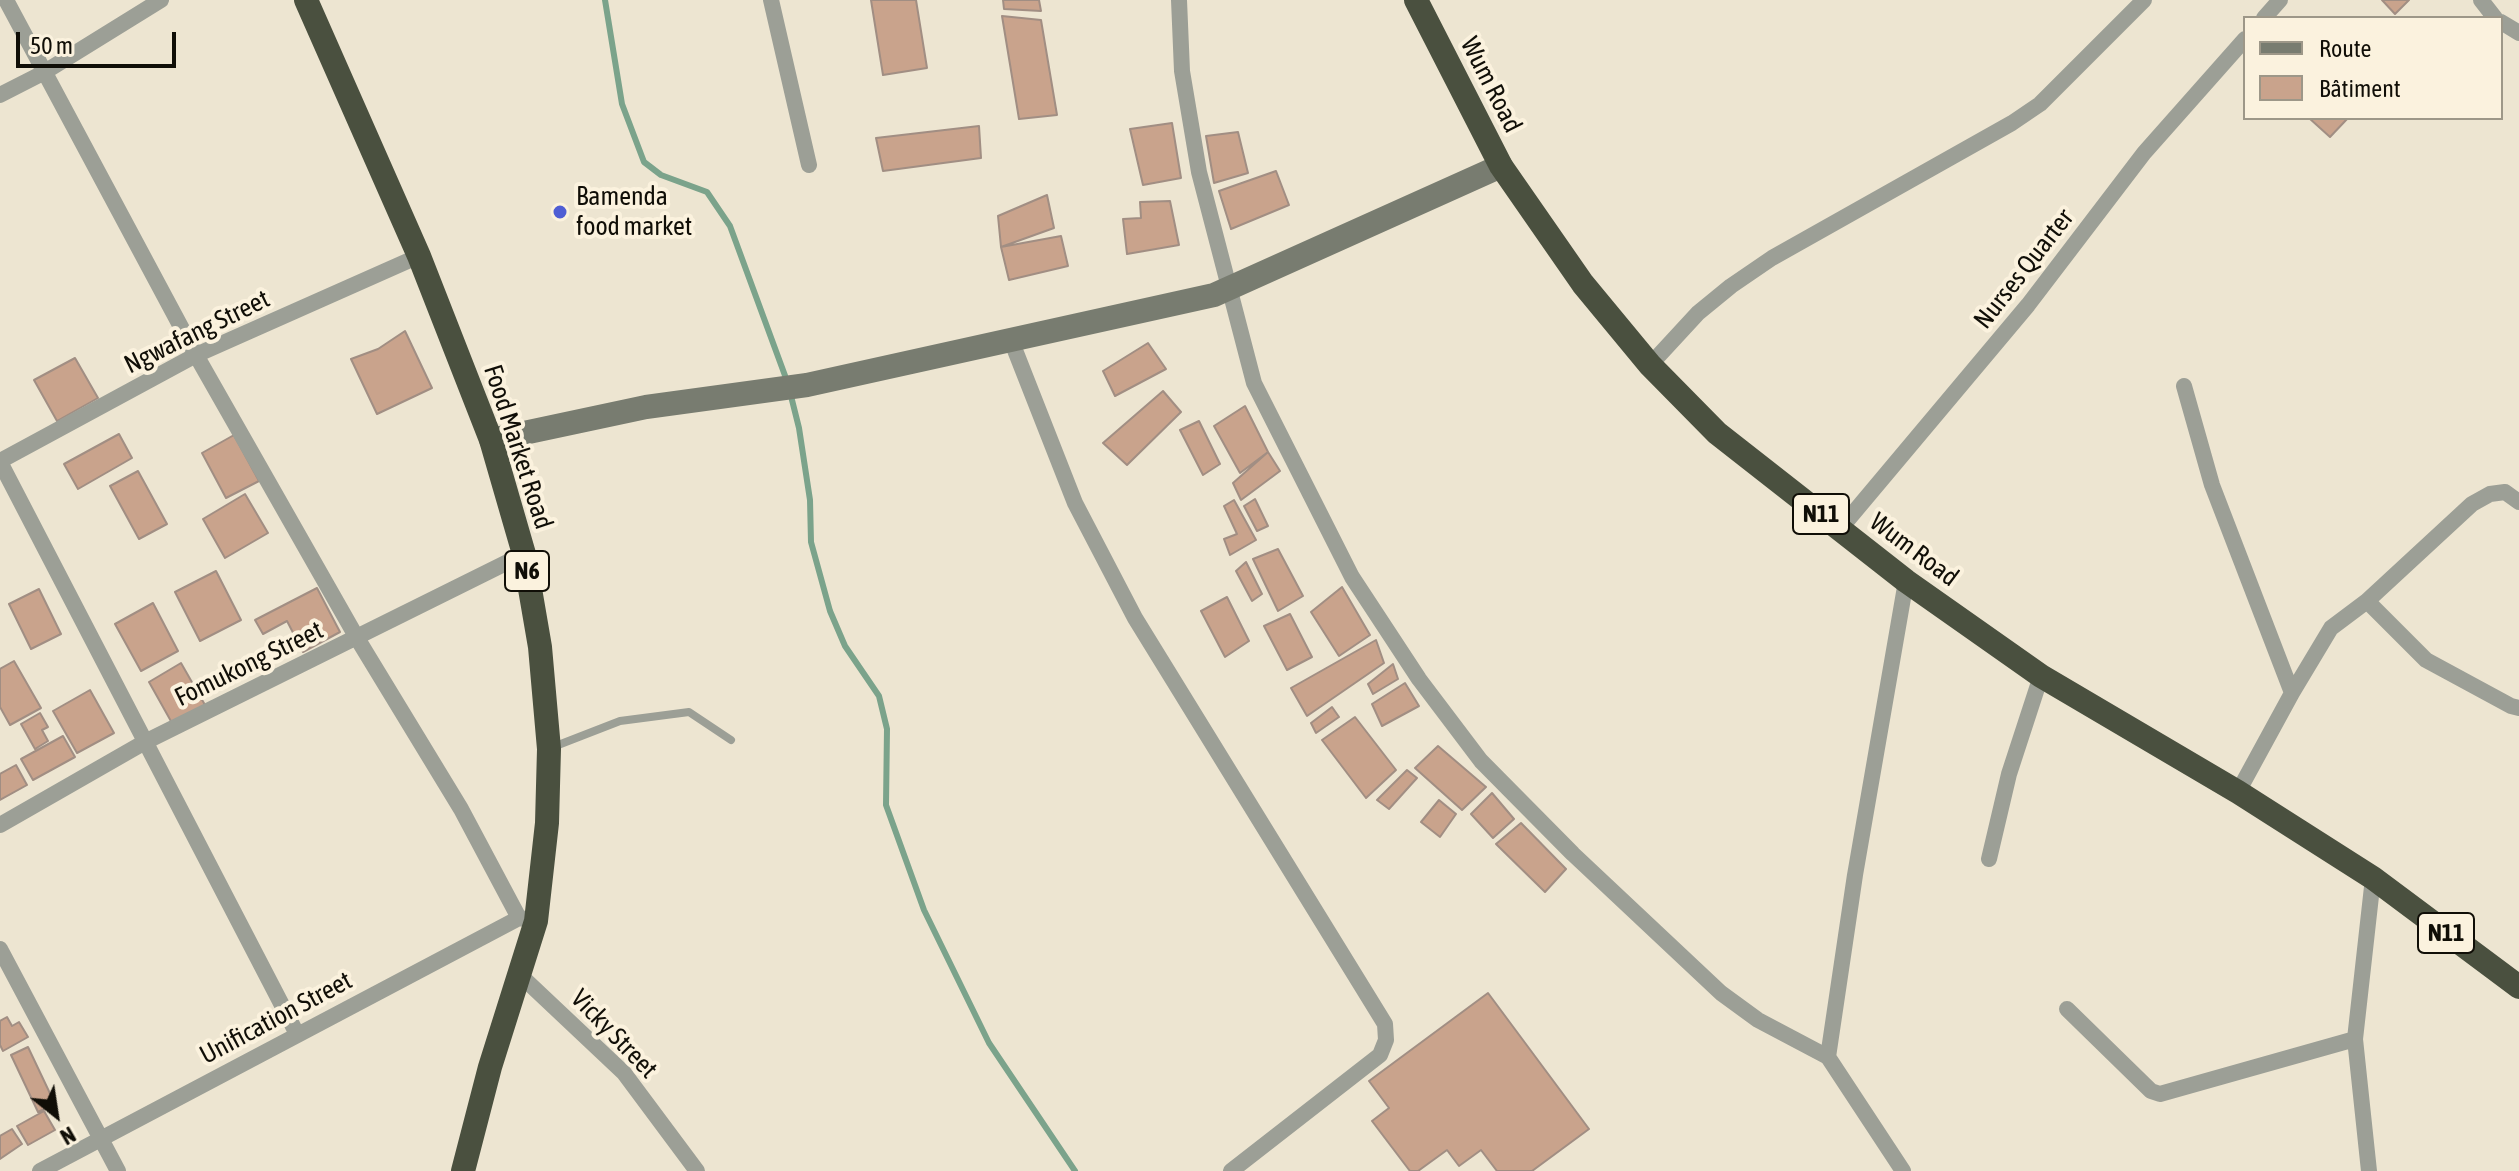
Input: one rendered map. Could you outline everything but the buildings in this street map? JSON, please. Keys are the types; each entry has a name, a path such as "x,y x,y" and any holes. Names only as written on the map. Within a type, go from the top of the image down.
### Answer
{"highway":[{"name":"Food Market Road","path":"306,0 419,256 491,440 524,554 540,647 549,749 547,823 519,974 490,1067 463,1171"},
{"name":"Wum Road","path":"1416,0 1501,166 1583,284 1650,365 1717,433 1906,581 2041,676 2238,792 2373,878"},
{"name":"N11","path":"2373,878 2519,987"}],"main road":[{"path":"491,440 646,407 807,385 1214,295 1501,166"}],"street":[{"path":"6,0 196,355 357,638 527,919"},
{"path":"0,95 43,73 161,0"},
{"path":"771,0 809,165"},
{"path":"1179,0 1182,71 1199,172 1254,383 1352,577 1419,679 1481,761 1573,854 1721,993 1758,1020 1828,1057 1903,1171"},
{"path":"1650,365 1698,313 1772,258 2012,123 2040,104 2144,0"},
{"path":"2266,16 2280,0"},
{"path":"2481,0 2493,16"},
{"name":"Nurses Quarter","path":"1840,529 2028,305 2144,153 2243,41"},
{"name":"Ngwafang Street","path":"0,462 196,355 419,256"},
{"path":"1011,340 1075,503 1135,618 1385,1024 1386,1040 1380,1055 1231,1171"},
{"path":"2184,386 2212,485 2292,693"},
{"path":"0,462 297,1034"},
{"path":"2238,792 2331,628 2367,601 2472,504 2490,494 2505,492 2519,502"},
{"name":"Fomukong Street","path":"0,825 145,742 524,554"},
{"path":"1828,1057 1855,875 1906,581"},
{"path":"2367,601 2426,660 2519,708"},
{"path":"1989,859 2009,774 2041,676"},
{"path":"2369,1171 2355,1039 2373,878"},
{"name":"Unification Street","path":"40,1171 297,1034 527,919"},
{"path":"0,949 118,1171"},
{"name":"Vicky Street","path":"519,974 624,1073 697,1171"},
{"path":"2067,1009 2151,1091 2160,1094 2355,1039"}],"lane":[{"path":"549,749 620,721 689,712 731,740"}],"waterway":[{"path":"605,0 622,104 644,162 661,175 707,192 730,226 787,381"},
{"path":"790,392 810,500 811,542 830,611 845,646 879,696 887,729 886,805 924,910 989,1043 1075,1171"}],"place":[{"name":"Bamenda food market","path":"560,212"}]}
